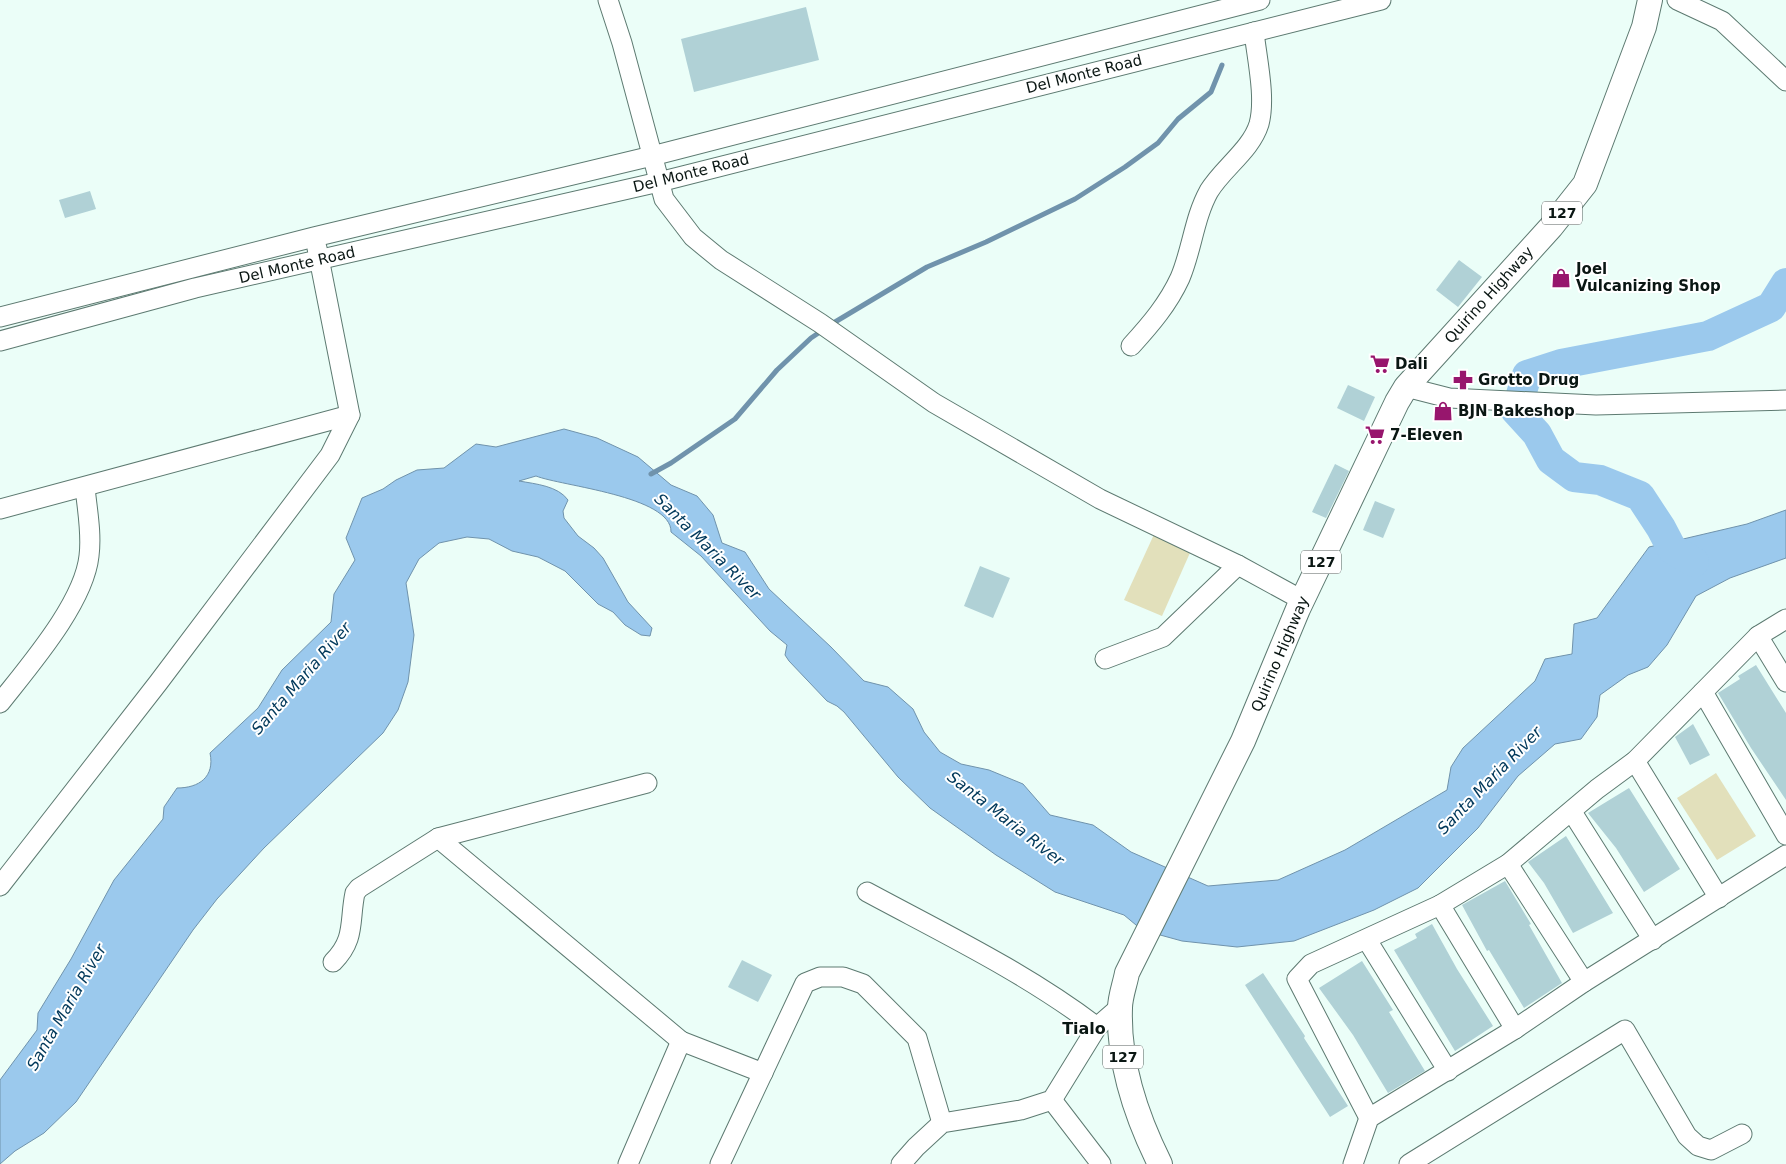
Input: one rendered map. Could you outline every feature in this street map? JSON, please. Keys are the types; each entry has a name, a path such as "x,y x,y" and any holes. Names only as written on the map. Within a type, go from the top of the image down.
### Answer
{"main road":[{"name":"Quirino Highway","path":"1160,1164 1139,1114 1124,1067 1120,1007 1127,974 1243,741 1302,600 1406,387 1551,227 1585,184 1640,37 1650,0"}],"street":[{"path":"608,0 622,43 659,182 668,207 693,237 722,260 825,327 951,413 1100,498 1238,564 1302,600"},
{"name":"Del Monte Road","path":"0,317 314,237 652,156 1260,0"},
{"name":"Del Monte Road","path":"0,341 196,288 659,182 1254,32 1355,3 1381,0"},
{"path":"1677,0 1722,21 1786,80"},
{"path":"1131,346 1164,309 1181,276 1194,226 1208,194 1218,177 1254,135 1259,123 1261,105 1254,32"},
{"path":"0,886 158,683 330,455 350,415 314,237"},
{"path":"1406,387 1449,398 1596,406 1786,400"},
{"path":"0,508 350,415"},
{"path":"0,703 31,664 71,605 83,579 89,556 85,486"},
{"path":"1105,659 1163,637 1238,564"},
{"path":"1370,1118 1297,979 1311,964 1440,905 1508,864 1597,789 1635,762 1758,636 1786,619"},
{"path":"1758,636 1786,682"},
{"path":"1703,692 1786,835"},
{"path":"1635,762 1719,898"},
{"path":"333,962 344,951 351,932 354,900 359,888 438,838 648,783"},
{"path":"1572,812 1653,940"},
{"path":"438,838 681,1041 763,1072"},
{"path":"1353,1164 1370,1118 1515,1030 1584,982 1786,855"},
{"path":"1508,864 1584,982"},
{"path":"867,892 984,954 1054,996 1097,1028"},
{"path":"1440,905 1515,1030"},
{"path":"1367,940 1448,1071"},
{"path":"720,1164 805,984 820,977 844,977 862,984 918,1038 942,1123"},
{"path":"902,1164 916,1147 942,1123 1021,1110 1052,1100 1097,1028 1120,1007"},
{"path":"1409,1164 1625,1030 1687,1136 1698,1146 1711,1150 1742,1134"},
{"path":"628,1164 681,1041"},
{"path":"1052,1100 1101,1164"}],"shaded area":[{"path":"1156,530 1193,546 1162,616 1124,600"},
{"path":"1716,773 1756,836 1717,860 1677,798"}],"water":[{"name":"Santa Maria River","path":"564,429 597,438 638,457 671,485 697,496 713,515 722,543 745,552 769,589 864,681 888,687 913,709 924,732 940,752 961,764 989,770 1023,784 1050,815 1093,825 1131,852 1208,886 1278,880 1345,850 1447,790 1451,767 1463,748 1535,681 1545,659 1572,654 1574,624 1597,618 1649,547 1747,524 1786,510 1786,558 1730,578 1696,596 1667,645 1648,667 1628,675 1600,695 1597,717 1581,739 1555,744 1518,776 1478,828 1418,888 1374,910 1294,941 1237,947 1182,941 1142,930 1124,915 1055,892 996,855 930,808 898,777 844,712 827,701 789,661 785,655 787,645 770,631 701,556 671,532 667,520 654,509 613,494 536,476 519,481 553,489 564,495 568,500 563,511 564,518 578,536 594,548 603,558 628,602 652,628 650,636 641,635 625,625 613,612 598,604 565,571 538,557 512,551 489,539 467,537 439,543 419,559 406,583 414,635 408,682 398,710 383,733 264,848 217,899 193,930 76,1102 44,1133 15,1151 0,1164 0,1080 37,1030 38,1013 71,959 114,880 163,819 164,807 177,788 192,786 208,775 211,761 210,753 258,708 282,670 331,622 334,594 355,560 346,538 362,498 383,489 396,480 417,470 444,468 476,444 496,447"}],"building":[{"path":"806,7 819,60 694,92 681,39"},
{"path":"90,191 96,209 65,218 59,200"},
{"path":"1459,260 1482,277 1458,307 1436,290"},
{"path":"1348,385 1375,397 1364,421 1337,408"},
{"path":"1335,464 1349,471 1326,518 1312,512"},
{"path":"1375,501 1395,509 1383,538 1363,530"},
{"path":"980,566 1010,578 993,618 964,606"},
{"path":"1756,665 1786,713 1786,800 1751,748 1718,693 1740,679 1738,676"},
{"path":"1693,724 1710,755 1690,765 1675,737"},
{"path":"1629,788 1680,869 1644,892 1616,848 1588,813"},
{"path":"1566,836 1613,913 1573,933 1544,883 1528,862"},
{"path":"1505,881 1531,924 1529,925 1562,983 1524,1008 1489,950 1487,951 1462,905"},
{"path":"1432,924 1457,969 1493,1026 1455,1051 1394,950 1417,938 1415,934"},
{"path":"742,960 772,975 758,1002 728,987"},
{"path":"1362,961 1393,1010 1389,1012 1425,1071 1388,1093 1353,1035 1319,988"},
{"path":"1263,973 1348,1106 1330,1117 1245,985"}],"waterway":[{"path":"830,325 927,267 986,242 1075,199 1125,167 1158,143 1178,119 1211,92 1222,65"},
{"path":"1694,562 1672,549 1640,496 1600,480 1574,477 1551,460 1537,434 1516,411 1527,375 1561,364 1708,336 1771,307 1786,283"},
{"path":"651,474 671,463 735,419 777,370 811,338 823,330"}],"place":[{"name":"Joel Vulcanizing Shop","path":"1561,278"},
{"name":"Dali","path":"1380,364"},
{"name":"Grotto Drug","path":"1463,380"},
{"name":"BJN Bakeshop","path":"1443,411"},
{"name":"7-Eleven","path":"1375,435"}],"district":[{"name":"Tialo","path":"1084,1028"}]}
